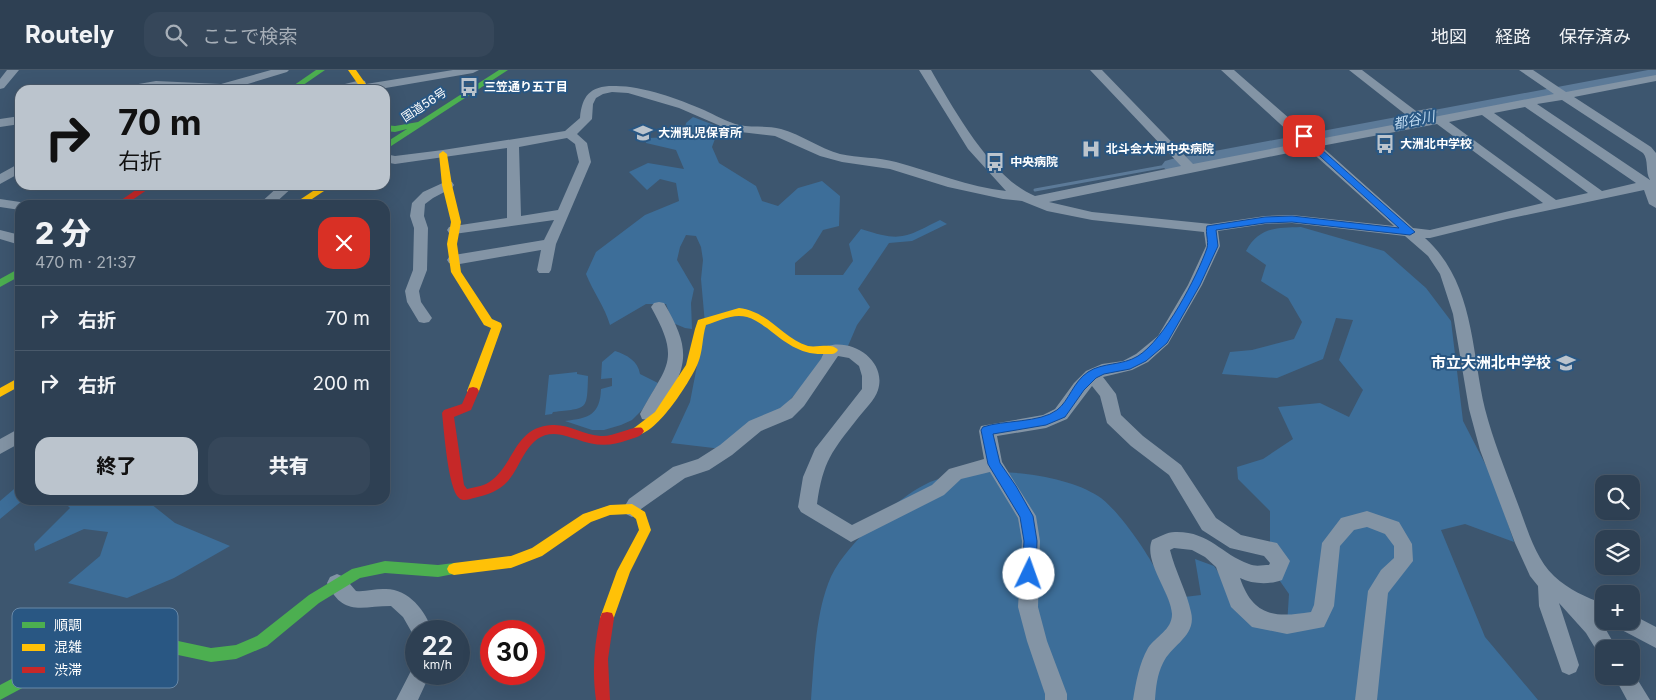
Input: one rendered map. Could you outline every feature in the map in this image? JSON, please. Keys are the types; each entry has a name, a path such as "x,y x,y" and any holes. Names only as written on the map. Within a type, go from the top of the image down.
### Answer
{"main road":[{"path":"298,85 321,70"},
{"path":"352,70 363,85"},
{"name":"国道56号","path":"390,144 504,70"},
{"path":"390,128 420,124"},
{"path":"443,154 447,185 456,222 452,244 456,272 488,322 497,326 467,407 457,412 448,413 458,486 464,495 487,491 498,484 509,472 526,441 544,430 564,429 584,438 607,441 630,434 656,419 694,364 698,350 696,338 702,323 720,315 738,311 758,315 789,340 808,349 833,350"},
{"path":"126,200 141,190"},
{"path":"306,200 320,190"},
{"path":"0,284 15,274"},
{"path":"0,393 15,385"},
{"path":"178,648 211,655 236,652 262,640 314,598 357,573 385,567 438,571 511,562 537,552 587,518 610,510 632,509 641,516 645,530 623,573 607,616 598,678 603,700"},
{"path":"0,693 12,686"}],"street":[{"path":"0,86 15,70"},
{"path":"239,85 283,70"},
{"path":"377,85 473,70"},
{"path":"925,70 972,146 1009,187 1028,199 1186,164 1558,92 1656,78"},
{"path":"1096,70 1186,164"},
{"path":"1227,70 1433,252 1447,274 1461,314 1477,409 1489,450 1524,543 1536,570 1548,583 1572,601 1593,626 1602,640"},
{"path":"1355,70 1419,119 1439,120 1484,112 1527,103 1558,92"},
{"path":"1525,70 1647,150 1652,156 1656,204"},
{"path":"150,85 170,85"},
{"path":"390,159 443,154 569,134 586,119 587,104 592,96 600,91 612,89 629,90 683,105 736,128 777,132 792,137 824,153 842,158 892,165 953,184 1028,199 1052,208 1092,216 1211,228 1265,220 1292,219 1430,234 1654,183"},
{"path":"1527,103 1654,183"},
{"path":"1484,112 1599,195"},
{"path":"1439,120 1554,205"},
{"path":"0,123 15,121"},
{"path":"544,270 549,244 585,162 581,143 569,134"},
{"path":"513,144 514,221"},
{"path":"0,180 15,170"},
{"path":"424,318 414,302 412,290 420,270 421,228 417,216 420,203 428,195 447,185"},
{"path":"270,200 282,190"},
{"path":"0,203 15,205"},
{"path":"454,230 563,214"},
{"path":"1056,700 1056,694 1037,641 1028,607 1031,541 1026,516 1012,489 994,464 987,430 1046,420 1061,414 1080,387 1092,375 1102,370 1126,366 1142,358 1163,340 1195,285 1213,246 1211,228"},
{"path":"0,234 15,238"},
{"path":"454,260 549,244"},
{"path":"607,441 636,426 648,414 660,397 672,371 676,358 676,345 659,306"},
{"path":"632,509 635,504 679,472 703,465 726,450 755,426 786,413 798,402 827,362 833,350 858,355 867,367 872,380 870,391 824,449 812,477 807,507 850,534 938,490 955,474 994,464"},
{"path":"1092,375 1108,394 1113,418 1137,441 1175,470 1209,524 1237,542 1270,549 1280,561 1275,574 1250,574 1224,562 1212,551 1194,542 1173,540 1160,546 1165,569 1182,613 1178,630 1156,654 1146,675 1144,700"},
{"path":"0,447 15,438"},
{"path":"1224,562 1238,601 1259,620 1287,625 1317,620 1324,606 1331,543 1348,524 1367,519 1392,528 1403,544 1402,561 1388,576 1378,591 1366,700"},
{"path":"337,583 342,594 353,600 371,601 389,596 401,601 416,620"},
{"path":"1548,583 1549,606 1569,665"},
{"path":"1572,601 1595,609"},
{"path":"1640,629 1656,638"},
{"path":"407,700 414,685"},
{"path":"1630,685 1639,700"}],"shaded area":[{"path":"693,117 714,125 721,131 716,136 712,147 719,163 756,186 762,201 778,206 798,188 822,181 840,196 839,226 823,230 812,248 795,263 795,275 843,275 853,261 849,244 861,229 894,237 910,234 940,220 947,224 912,241 889,243 858,289 870,307 857,325 848,346 822,363 783,408 722,449 671,443 690,402 705,324 701,279 703,260 701,247 696,236 686,235 680,247 677,260 694,289 691,303 692,329 673,323 666,304 646,304 610,325 586,274 596,252 645,215 679,201 676,183 660,179 647,190 629,172 648,163 684,169 676,150 646,143 645,138 684,137 686,123"},
{"path":"1301,227 1384,251 1426,288 1451,321 1463,421 1493,479 1514,542 1465,524 1441,530 1485,637 1538,700 811,700 820,612 828,584 839,562 867,530 904,497 930,482 948,476 992,472 1039,476 1082,487 1098,496 1123,520 1147,555 1161,580 1179,626 1176,598 1201,595 1195,559 1214,566 1238,601 1287,625 1289,594 1275,574 1270,549 1270,511 1238,479 1237,467 1263,459 1293,439 1278,407 1320,403 1349,417 1363,390 1339,360 1353,320 1336,318 1323,359 1277,378 1222,374 1230,352 1252,350 1294,339 1302,322 1288,298 1261,281 1266,265 1246,251 1257,237 1269,230"},
{"path":"615,351 631,359 637,365 640,374 658,383 642,410 632,420 604,430 592,430 565,421 587,416 595,410 600,398 601,389 612,386 612,378 601,379 602,362"},
{"path":"577,372 577,374 588,376 586,402 583,406 573,410 553,412 552,414 545,415 549,375"},
{"path":"15,488 15,505 17,505 0,519 0,501"},
{"path":"67,505 152,505 175,523 230,546 174,578 127,598 68,583 100,556 108,532 84,529 35,551 34,544 70,508"}],"waterway":[{"name":"都谷川","path":"1172,165 1656,74"},
{"path":"1035,190 1172,165"}],"traffic: fast":[{"path":"298,85 321,70"},
{"path":"390,144 504,70"},
{"path":"390,128 420,124"},
{"path":"0,284 15,274"},
{"path":"178,648 211,655 236,652 262,641 314,599 357,573 385,567 438,571 454,569"},
{"path":"0,693 12,686"}],"traffic: slow":[{"path":"352,70 362,85"},
{"path":"443,154 447,185 456,222 452,244 456,272 488,322 497,326 473,391"},
{"path":"305,200 320,190"},
{"path":"638,431 659,415 691,367 702,323 729,314 748,313 765,321 797,345 809,350 833,350"},
{"path":"0,393 15,384"},
{"path":"454,569 511,562 537,552 587,518 610,510 632,509 641,516 645,530 624,571 607,618"}],"traffic: jam":[{"path":"126,200 142,190"},
{"path":"473,391 467,407 457,412 448,413 458,486 464,495 483,491 495,485 504,477 520,449 528,441 546,430 560,430 600,441 622,438 638,431"},
{"path":"603,700 600,659 607,618"}],"place":[{"name":"三笠通り五丁目","path":"469,87"},
{"name":"大洲乳児保育所","path":"643,133"},
{"name":"大洲北中学校","path":"1385,144"},
{"name":"北斗会大洲中央病院","path":"1091,149"},
{"name":"中央病院","path":"995,162"},
{"name":"市立大洲北中学校","path":"1566,363"}],"route":[{"path":"1029,574 1031,541 1026,516 1012,489 994,464 987,430 1046,420 1061,414 1080,387 1092,375 1102,370 1126,366 1142,358 1163,340 1195,285 1213,246 1211,228 1265,220 1292,219 1410,232 1304,136"}]}
